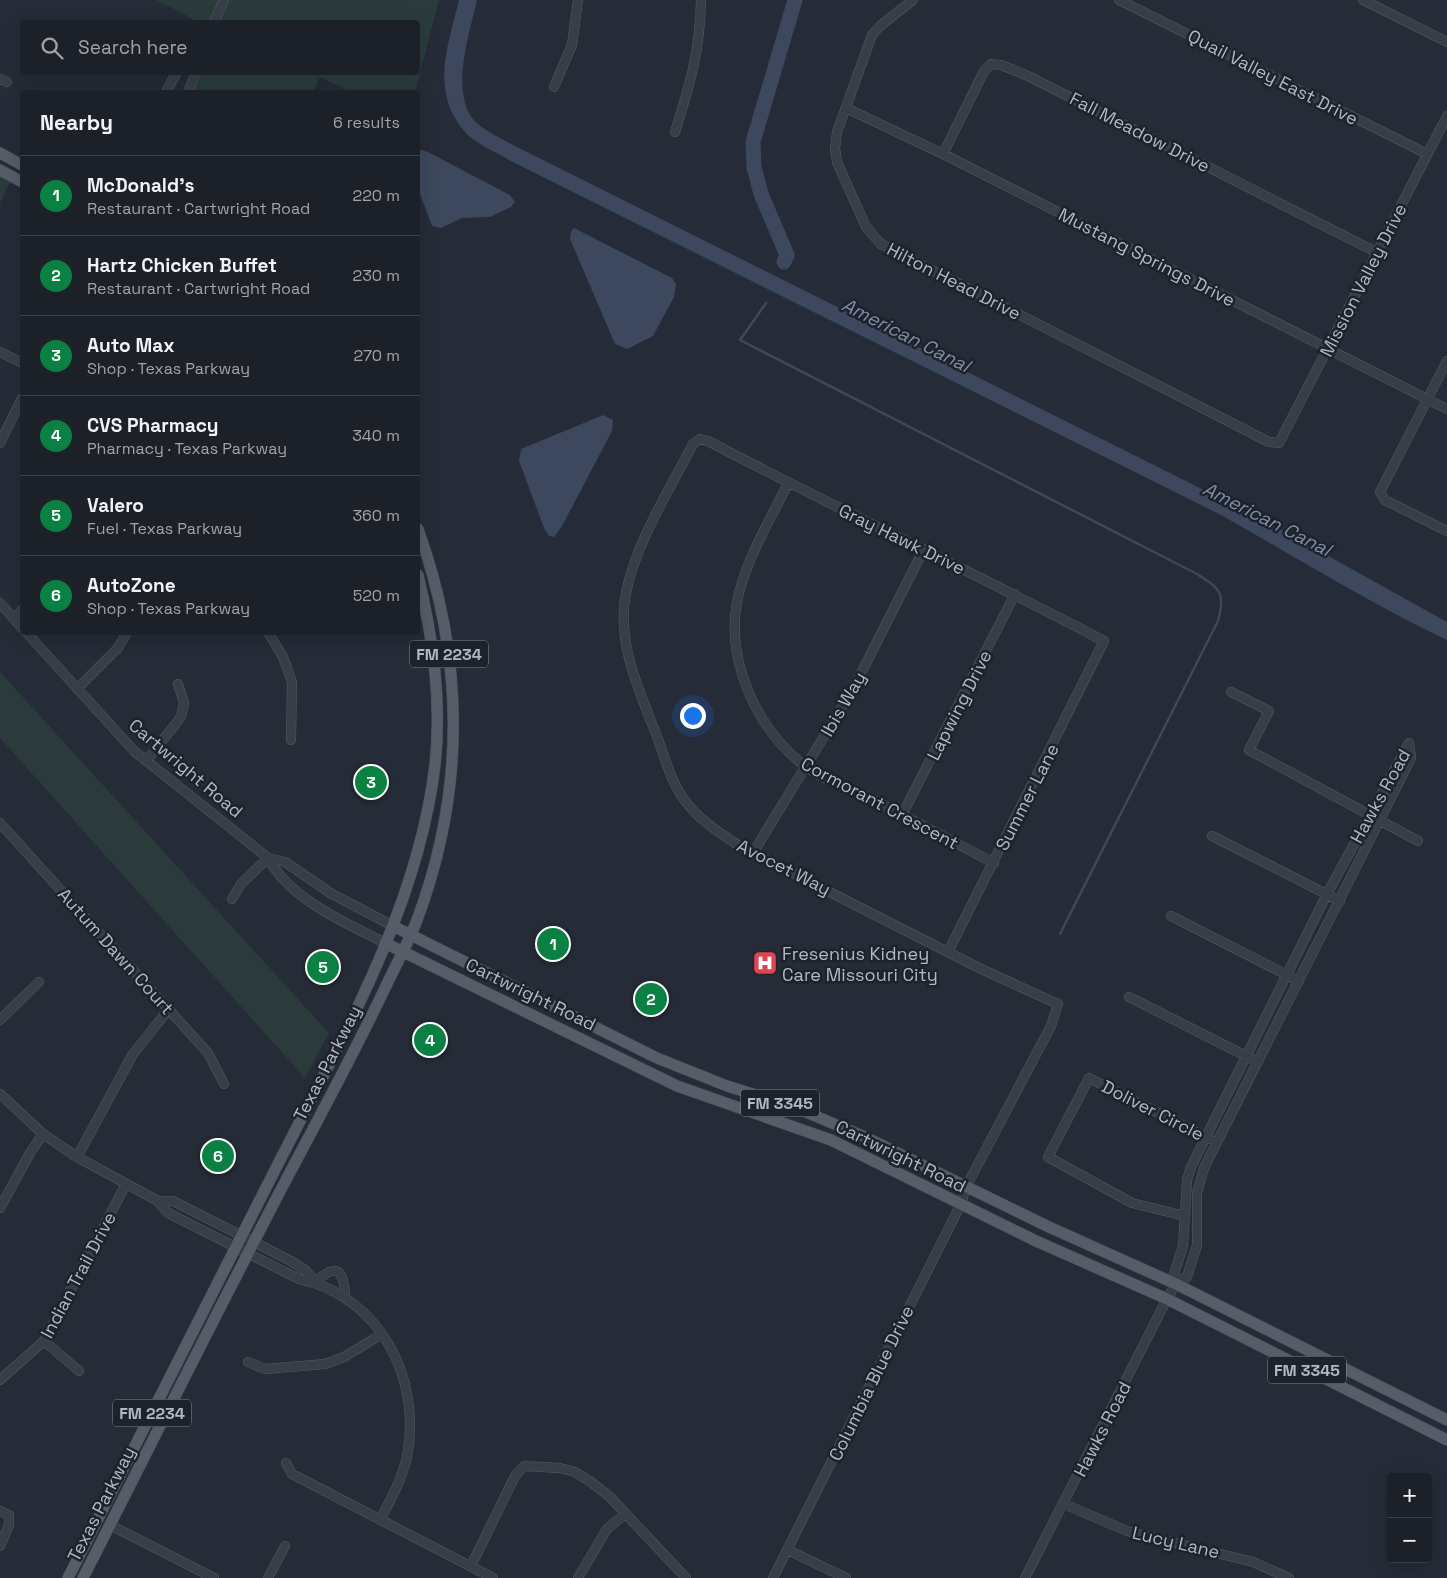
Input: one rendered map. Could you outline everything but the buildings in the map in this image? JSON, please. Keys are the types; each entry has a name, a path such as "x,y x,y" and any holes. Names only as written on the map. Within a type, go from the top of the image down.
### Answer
{"main road":[{"path":"0,154 20,164"},
{"path":"0,170 20,181"},
{"name":"Texas Parkway","path":"83,1578 253,1242 353,1053 403,951 432,874 443,829 453,747 451,673 440,596 420,535"},
{"name":"Texas Parkway","path":"68,1578 329,1064 386,942 408,884 435,767 438,729 434,656 420,586"},
{"name":"Cartwright Road","path":"393,926 657,1058 727,1086 794,1107 849,1129 966,1187 1177,1282 1447,1420"},
{"name":"Cartwright Road","path":"386,942 650,1074 705,1097 789,1124 831,1140 1036,1241 1167,1299 1447,1440"},
{"path":"556,1027 563,1011"},
{"path":"650,1074 657,1058"},
{"path":"789,1124 794,1107"},
{"path":"1396,1414 1403,1398"}],"street":[{"path":"215,20 224,0"},
{"path":"554,87 572,45 578,0"},
{"path":"675,132 695,67 700,36 702,0"},
{"name":"Hilton Head Drive","path":"913,0 880,26 872,35 837,132 835,148 837,162 866,227 882,244 1269,442 1279,443"},
{"name":"Quail Valley East Drive","path":"1119,0 1427,154"},
{"path":"1363,0 1381,4 1447,42"},
{"name":"Fall Meadow Drive","path":"943,154 984,71 991,64 1001,65 1028,76 1378,253"},
{"path":"167,90 174,75"},
{"path":"189,90 195,75"},
{"name":"Mustang Springs Drive","path":"846,108 943,154 1447,409"},
{"name":"Mission Valley Drive","path":"1279,443 1447,116"},
{"path":"0,352 20,362"},
{"path":"1447,362 1380,492 1385,500 1447,531"},
{"path":"0,442 20,402"},
{"name":"Gray Hawk Drive","path":"700,439 708,441 788,483 1015,594 1104,641"},
{"name":"Avocet Way","path":"700,439 693,444 634,565 626,593 624,621 631,670 668,767 684,799 707,824 753,853 948,952 1058,1004 1051,1026 966,1187"},
{"name":"Cormorant Crescent","path":"788,483 743,579 737,603 735,630 742,675 750,694 778,739 806,768 902,815 994,864"},
{"name":"Ibis Way","path":"753,853 854,687 924,549"},
{"name":"Lapwing Drive","path":"902,815 1015,594"},
{"path":"0,603 20,626"},
{"path":"14,619 20,612"},
{"name":"Cartwright Road","path":"29,635 134,751 268,858 275,871 316,906 386,942"},
{"path":"77,689 118,648 125,635"},
{"path":"270,635 283,657 292,682 291,740"},
{"name":"Summer Lane","path":"948,952 994,864 1104,641"},
{"path":"146,761 181,717 184,703 178,684"},
{"path":"1231,692 1269,711 1249,750 1368,816 1418,841"},
{"name":"Hawks Road","path":"1025,1578 1167,1299 1177,1282 1187,1277 1195,1256 1200,1180 1411,758 1409,743 1327,894 1205,1136 1187,1180 1183,1246 1174,1274 1177,1282"},
{"name":"Autum Dawn Court","path":"0,824 208,1053 224,1084"},
{"path":"1212,836 1340,900"},
{"path":"232,899 241,884 268,858"},
{"name":"Cartwright Road","path":"268,858 285,862 332,894 393,926"},
{"path":"1171,916 1299,981"},
{"path":"0,1020 40,982"},
{"path":"1129,996 1258,1062"},
{"path":"77,1157 133,1054 169,1009"},
{"name":"Doliver Circle","path":"1184,1216 1132,1203 1048,1157 1089,1078 1217,1143"},
{"path":"0,1094 43,1134 77,1157 158,1201 168,1213 299,1279 316,1282 345,1296 366,1315 382,1334 399,1364 406,1384 410,1412 406,1460 397,1486 380,1520"},
{"path":"0,1208 30,1153 43,1134"},
{"name":"Indian Trail Drive","path":"0,1380 44,1341 126,1184"},
{"name":"Columbia Blue Drive","path":"773,1578 961,1204 966,1187"},
{"path":"158,1201 173,1201 242,1236 298,1266 316,1282"},
{"path":"316,1282 326,1272 338,1272 345,1281 345,1296"},
{"path":"248,1362 265,1369 325,1364 344,1357 382,1334"},
{"path":"44,1341 79,1371"},
{"path":"286,1463 292,1474 494,1578"},
{"path":"471,1566 515,1476 524,1466 560,1468 575,1472 610,1497 686,1578"},
{"name":"Lucy Lane","path":"1064,1504 1126,1531 1253,1562 1289,1578"},
{"path":"0,1546 10,1525 4,1513"},
{"path":"578,1578 607,1529 624,1514"},
{"path":"110,1525 214,1578"},
{"path":"268,1578 285,1546"},
{"path":"788,1550 846,1578"}],"shaded area":[{"path":"156,0 439,0 420,73 420,20 195,20"},
{"path":"200,75 419,75 416,90 347,90 320,77 314,90 194,90"},
{"path":"0,176 10,182 0,203"},
{"path":"0,672 329,1033 305,1078 0,738"}],"water":[{"name":"American Canal","path":"459,0 477,0 464,57 464,101 472,118 487,131 1262,519 1447,622 1447,640 1361,595 1221,515 509,160 475,141 466,133 455,117 448,101 445,85 444,68"},
{"path":"420,150 510,195 515,202 511,207 490,217 462,218 441,228 432,226 420,194"},
{"path":"574,228 672,278 676,284 674,297 653,336 627,349 615,344 570,239 571,231"},
{"path":"603,415 613,420 612,431 561,528 554,537 549,536 544,528 519,461 521,449"}],"waterway":[{"path":"784,262 787,255 761,194 754,167 753,142 795,0"},
{"path":"766,303 740,340 1197,574 1219,592 1221,604 1218,621 1060,934"}],"place":[{"name":"Auto Max","path":"371,782"},
{"name":"McDonald's","path":"553,944"},
{"name":"Fresenius Kidney Care Missouri City","path":"765,963"},
{"name":"Valero","path":"323,967"},
{"name":"Hartz Chicken Buffet","path":"651,999"},
{"name":"CVS Pharmacy","path":"430,1040"},
{"name":"AutoZone","path":"218,1156"}]}
